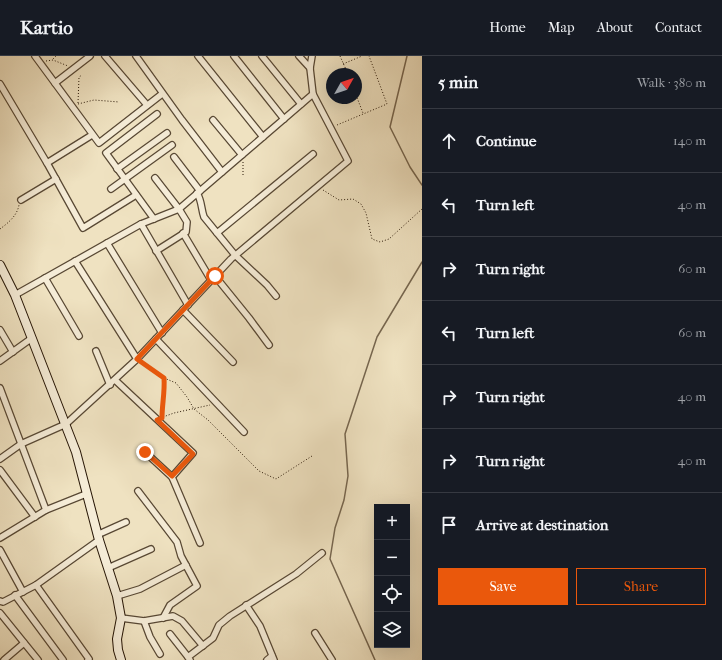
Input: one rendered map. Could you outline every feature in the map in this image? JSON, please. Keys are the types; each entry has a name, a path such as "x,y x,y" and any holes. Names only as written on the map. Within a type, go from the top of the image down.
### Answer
{"main road":[{"path":"0,265 15,295 76,452 98,538 117,596 121,618 117,639 121,660"}],"street":[{"path":"36,56 99,143 162,94"},
{"path":"55,82 90,56"},
{"path":"105,56 147,105"},
{"path":"136,56 162,94 222,172"},
{"path":"198,56 263,137"},
{"path":"234,56 284,119"},
{"path":"262,56 301,104"},
{"path":"299,56 310,68"},
{"path":"0,459 21,444 66,424 137,359 235,255 348,162 313,94 310,68 312,56"},
{"path":"1,88 47,163 83,228 136,195"},
{"path":"15,295 140,224 179,209 313,94"},
{"path":"154,219 106,153 157,114"},
{"path":"213,120 241,156"},
{"path":"117,169 167,133"},
{"path":"47,163 92,135"},
{"path":"111,189 172,145"},
{"path":"217,233 313,154"},
{"path":"174,157 199,192 204,217 235,255 268,285 276,296"},
{"path":"155,178 187,222 186,232 156,251"},
{"path":"21,200 56,179"},
{"path":"140,224 188,305"},
{"path":"183,233 213,278 249,318 269,345"},
{"path":"107,243 162,333"},
{"path":"75,261 137,359"},
{"path":"45,278 79,336"},
{"path":"183,310 233,362"},
{"path":"0,330 13,352"},
{"path":"0,361 32,338"},
{"path":"156,339 244,432"},
{"path":"96,351 110,384"},
{"path":"115,380 193,454 172,476"},
{"path":"0,388 46,510"},
{"path":"145,452 172,476 184,508 200,543"},
{"path":"0,470 35,517"},
{"path":"138,491 177,542 181,556 197,586 170,605 163,618"},
{"path":"0,537 46,510 86,494"},
{"path":"0,601 3,602 36,585 98,538 126,522"},
{"path":"108,568 151,549"},
{"path":"0,550 23,592"},
{"path":"170,634 189,658 213,638 219,625 246,605 296,574 322,554"},
{"path":"117,596 140,588 186,565"},
{"path":"36,585 90,659 88,660"},
{"path":"15,595 64,660"},
{"path":"246,605 260,626 273,658 267,660"},
{"path":"0,613 38,660"},
{"path":"121,618 144,621 173,616 182,620 203,646"},
{"path":"144,621 150,637 160,654"},
{"path":"315,633 332,660"},
{"path":"4,660 24,643"}],"path":[{"path":"53,60 56,56"},
{"path":"340,56 345,68"},
{"path":"343,64 362,56"},
{"path":"331,128 387,104 369,56"},
{"path":"40,62 53,60 74,68"},
{"path":"82,75 79,77 78,104 94,100 119,102"},
{"path":"360,104 364,114"},
{"path":"241,156 243,161 244,177"},
{"path":"318,186 339,200 353,199 361,204 366,212 372,239 380,242 389,239 422,209"},
{"path":"0,229 8,223 18,210 21,200"},
{"path":"137,359 164,378 176,383 194,409 208,420 259,471 276,479 312,456"},
{"path":"164,378 165,392 162,403 162,418 174,412 218,403"}],"waterway":[{"path":"407,56 390,127 410,167 422,185"},
{"path":"375,660 330,559 335,528 344,500 348,476 345,434 377,337 422,262"}],"route":[{"path":"145,452 172,476 193,454 157,420 162,418 162,403 165,392 164,378 137,359 215,276"}]}
